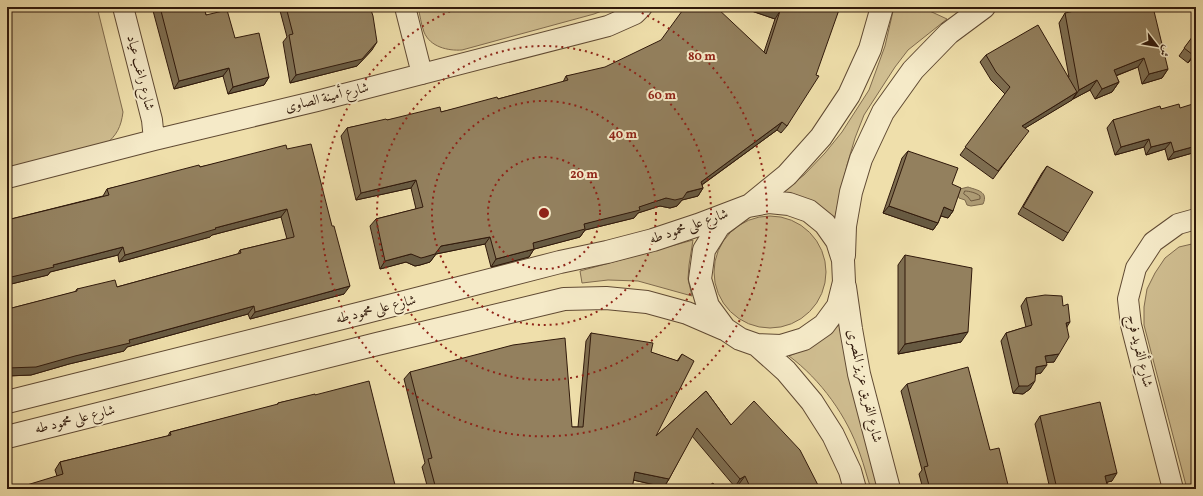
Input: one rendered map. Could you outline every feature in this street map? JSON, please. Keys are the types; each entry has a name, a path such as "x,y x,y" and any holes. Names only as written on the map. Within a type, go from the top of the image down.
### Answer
{"street":[{"name":"شارع راغب عياد","path":"123,7 152,120 154,140"},
{"path":"405,7 422,74"},
{"name":"شارع أمينة الصاوى","path":"7,178 154,140 317,101 608,26 635,14 642,7"},
{"path":"882,7 870,49 849,95 821,137 787,174 719,226 704,250 700,279 708,306 725,329 740,339 757,345 781,346 804,339 824,325 838,306 844,282 843,260 845,226 850,192 861,159 883,112 913,70 949,33 984,7"},
{"path":"955,7 972,7"},
{"path":"745,207 769,202 789,204 809,211 825,224 837,241 843,260"},
{"name":"شارع على محمود طه","path":"7,402 560,262 653,240 745,207"},
{"name":"شارع ألفريد فرج","path":"1173,489 1131,325 1128,299 1136,268 1153,242 1178,224 1196,219"},
{"name":"شارع الفريق عزيز المصرى","path":"844,282 850,329 859,374 889,489"},
{"name":"شارع على محمود طه","path":"7,437 377,344 564,299 606,298 647,302 687,313 725,329"},
{"path":"757,345 786,371 812,402 833,435 850,471 855,489"}],"shaded area":[{"path":"7,7 97,7 123,112 118,130 113,138 105,145 7,170"},
{"path":"418,7 612,7 594,14 462,50 451,50 435,45 430,41 424,32"},
{"path":"894,7 921,7 947,19 908,50 895,67 864,115 847,165 834,221 781,193 804,175 825,153 842,132 869,90 885,46"},
{"path":"770,216 791,221 801,226 809,233 816,241 821,251 826,272 821,293 816,303 809,311 801,318 791,323 770,328 749,323 739,318 731,311 724,303 719,293 714,272 719,251 724,241 731,233 739,226 749,221"},
{"path":"693,240 688,279 692,296 638,281 608,280 582,283 580,271"},
{"path":"1196,243 1196,489 1187,489 1144,325 1144,307 1147,289 1165,258 1179,247"},
{"path":"841,323 881,489 871,489 855,440 832,400 812,376 789,356 804,350"}],"water":[{"path":"968,187 978,190 983,194 983,204 971,206 967,205 965,200 959,198 956,190"}],"building":[{"path":"160,7 204,7 206,15 227,10 235,38 259,33 269,77 233,87 229,68 179,81"},
{"path":"286,7 370,7 377,42 362,59 296,75 289,35 293,34"},
{"path":"685,7 716,7 766,54 780,11 768,7 840,7 816,75 819,76 787,126 782,122 701,182 703,188 687,192 683,198 675,200 666,198 639,207 640,210 584,224 585,229 533,243 534,249 496,259 490,237 441,246 435,254 421,258 411,254 385,261 376,219 423,207 416,180 361,193 347,128 440,107 441,112 497,97 498,99 568,80 566,76 605,67 661,40"},
{"path":"1092,7 1153,7 1168,69 1149,74 1144,58 1114,70 1119,82 1102,89 1097,80 1079,90 1065,13"},
{"path":"1038,25 1077,92 1022,126 1029,131 998,171 965,147 1010,87 996,72 986,55"},
{"path":"1196,32 1196,52 1193,55 1184,48"},
{"path":"1196,103 1196,146 1174,152 1171,142 1151,147 1149,139 1121,147 1113,120 1160,106 1161,109 1179,104 1180,108"},
{"path":"311,144 332,226 334,226 350,286 255,312 254,306 129,340 130,343 36,367 7,368 7,307 8,309 77,291 77,289 115,280 117,287 241,253 240,250 294,236 287,209 215,228 216,229 125,255 123,247 53,265 54,267 7,278 7,220 109,195 107,189 199,165 200,167 286,145 287,149"},
{"path":"908,151 958,168 952,184 961,188 953,211 944,207 938,223 889,206"},
{"path":"1047,166 1093,192 1068,233 1023,207"},
{"path":"905,255 972,268 968,332 905,344"},
{"path":"1045,295 1062,296 1063,306 1068,304 1070,322 1066,323 1069,337 1059,354 1045,356 1047,365 1036,367 1035,381 1028,386 1019,386 1006,333 1032,325 1026,298"},
{"path":"591,333 653,343 651,352 678,361 682,354 694,361 656,436 706,391 731,425 754,401 800,450 820,489 751,489 745,476 740,479 697,428 669,479 635,472 632,489 601,489 602,486 558,489 436,489 428,459 432,458 410,372 513,345 565,338 572,427 583,427"},
{"path":"968,367 990,450 999,448 1009,489 930,489 924,467 928,466 907,384"},
{"path":"369,381 396,489 16,489 63,474 60,462 171,435 170,432 278,403"},
{"path":"1100,402 1117,473 1105,476 1108,489 1057,489 1040,416"},
{"path":"713,483 717,489 704,489"}]}
